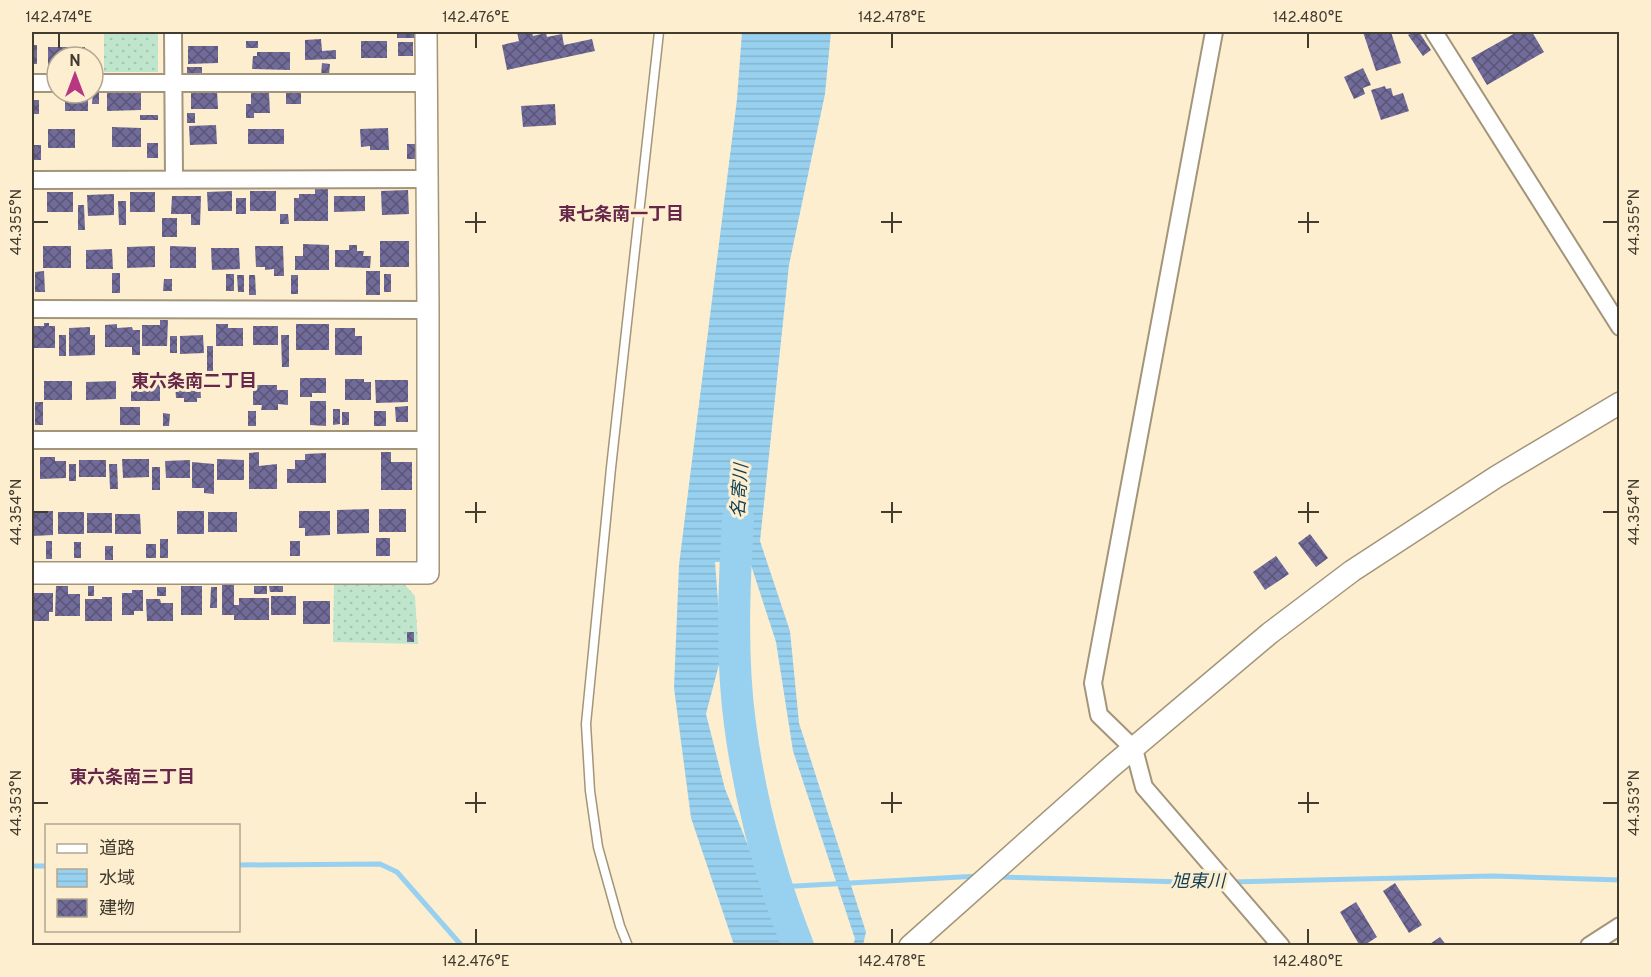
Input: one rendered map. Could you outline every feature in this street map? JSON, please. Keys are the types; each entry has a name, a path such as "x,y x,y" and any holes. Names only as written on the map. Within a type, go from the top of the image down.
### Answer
{"street":[{"path":"173,32 174,178"},
{"path":"32,573 428,573 426,32"},
{"path":"1214,32 1093,683 1099,715 1134,749 1143,788 1281,945"},
{"path":"1434,32 1620,327"},
{"path":"105,83 426,83"},
{"path":"32,180 427,179"},
{"path":"32,309 428,310"},
{"path":"910,945 1111,767 1270,633 1352,571 1496,477 1620,403"},
{"path":"32,440 428,440"},
{"path":"1590,945 1620,926"}],"lane":[{"path":"628,945 620,926 598,847 590,791 586,724 611,468 659,32"}],"green space":[{"path":"104,32 158,32 158,72 105,72"},
{"path":"334,584 405,585 415,596 418,644 333,642"}],"water":[{"path":"742,32 831,32 825,94 789,265 760,541 790,631 799,723 866,932 863,945 853,945 855,939 793,751 776,642 750,562 715,562 722,653 706,714 725,789 765,887 812,945 734,945 691,818 674,688 679,565 737,99"}],"building":[{"path":"397,32 415,32 415,38 397,38"},
{"path":"517,32 532,32 533,36 546,33 547,37 562,34 564,45 592,39 595,51 507,70 502,45 519,41"},
{"path":"1363,32 1391,32 1401,63 1376,71"},
{"path":"1419,32 1431,50 1423,56 1408,35"},
{"path":"1517,32 1532,32 1544,52 1487,85 1471,58"},
{"path":"321,39 322,51 336,50 336,59 305,60 305,40"},
{"path":"246,41 258,41 258,48 246,48"},
{"path":"361,41 387,41 387,58 361,58"},
{"path":"398,42 413,42 413,56 398,56"},
{"path":"32,45 37,45 37,64 32,64"},
{"path":"188,46 218,46 218,63 188,64"},
{"path":"257,52 290,52 290,70 252,69 253,56 257,56"},
{"path":"322,63 330,64 329,75 321,75"},
{"path":"187,67 202,67 202,74 187,74"},
{"path":"1363,68 1371,85 1363,88 1365,94 1354,99 1344,77"},
{"path":"1385,86 1386,89 1391,88 1393,96 1403,93 1409,111 1381,120 1371,90"},
{"path":"191,91 217,91 218,109 191,109"},
{"path":"286,91 301,91 301,104 286,104"},
{"path":"141,92 141,110 107,111 107,93"},
{"path":"251,93 269,93 270,113 254,113 254,118 246,118 246,104 251,104"},
{"path":"32,100 39,100 39,114 32,114"},
{"path":"555,104 556,125 523,127 521,106"},
{"path":"65,105 88,105 88,111 65,111"},
{"path":"187,113 195,113 195,123 187,123"},
{"path":"140,115 158,115 158,120 140,120"},
{"path":"216,125 217,144 190,145 189,126"},
{"path":"112,127 141,128 141,147 112,147"},
{"path":"388,128 389,150 370,150 370,146 361,147 360,129"},
{"path":"48,129 75,129 75,148 48,148"},
{"path":"248,129 284,129 284,144 248,144"},
{"path":"147,143 158,143 158,158 147,158"},
{"path":"407,144 415,144 415,159 407,159"},
{"path":"32,145 41,145 41,160 32,160"},
{"path":"315,189 328,189 328,221 294,221 294,198 299,198 299,194 315,194"},
{"path":"408,190 409,214 382,215 381,191"},
{"path":"232,191 232,211 208,211 207,192"},
{"path":"250,191 276,191 276,211 250,211"},
{"path":"47,192 73,192 73,212 47,212"},
{"path":"130,192 155,192 155,212 130,212"},
{"path":"114,194 114,215 88,216 87,195"},
{"path":"172,196 201,196 200,225 191,225 191,214 171,214"},
{"path":"334,196 365,196 365,211 334,212"},
{"path":"236,198 246,198 246,214 236,214"},
{"path":"118,201 126,201 126,225 119,225"},
{"path":"78,205 84,205 85,230 78,230"},
{"path":"280,214 288,214 289,224 280,224"},
{"path":"162,218 177,218 177,237 162,237"},
{"path":"380,241 409,241 409,267 380,267"},
{"path":"303,244 329,245 329,270 295,270 295,256 303,256"},
{"path":"349,245 357,245 357,251 364,251 363,256 371,256 370,268 335,267 335,250 349,250"},
{"path":"43,246 71,246 71,268 43,268"},
{"path":"155,246 155,267 127,268 127,247"},
{"path":"170,246 196,247 196,268 170,268"},
{"path":"255,246 283,246 284,276 274,276 274,269 265,270 265,267 256,267"},
{"path":"211,248 239,248 240,269 212,270"},
{"path":"112,249 113,269 86,269 86,250"},
{"path":"44,271 45,292 35,292 35,272"},
{"path":"366,271 380,271 380,295 366,295"},
{"path":"112,273 120,273 120,293 112,293"},
{"path":"226,274 234,274 234,291 226,291"},
{"path":"384,274 391,274 391,292 384,292"},
{"path":"237,275 244,275 244,292 238,292"},
{"path":"249,275 255,275 256,295 249,295"},
{"path":"291,275 298,275 298,294 291,294"},
{"path":"164,279 172,279 172,291 163,291"},
{"path":"160,320 168,320 167,346 142,346 142,325 160,325"},
{"path":"44,323 55,326 55,348 32,348 32,326 44,326"},
{"path":"117,324 117,328 132,327 133,330 140,330 140,355 132,355 132,347 105,347 105,325"},
{"path":"216,324 228,324 228,328 243,328 243,346 216,346"},
{"path":"296,324 329,324 329,350 296,350"},
{"path":"253,326 278,326 278,345 253,345"},
{"path":"90,327 90,335 95,335 95,355 69,356 69,328"},
{"path":"335,328 355,328 355,336 362,336 362,355 335,355"},
{"path":"59,335 66,335 66,356 59,356"},
{"path":"203,335 204,353 180,354 180,336"},
{"path":"281,335 289,335 289,367 282,367"},
{"path":"170,336 177,336 177,353 170,353"},
{"path":"207,346 213,346 213,371 207,371"},
{"path":"300,378 326,378 326,393 312,393 312,397 300,397"},
{"path":"345,379 364,379 364,382 371,382 371,400 345,400"},
{"path":"375,380 408,380 408,402 376,403"},
{"path":"44,381 72,381 72,400 44,400"},
{"path":"116,381 116,399 86,400 86,382"},
{"path":"131,381 160,381 160,401 131,401"},
{"path":"175,384 200,384 201,398 197,398 197,402 184,402 184,398 176,398"},
{"path":"253,385 277,385 277,390 288,390 288,405 278,404 278,410 261,410 262,405 253,405"},
{"path":"310,401 326,401 326,426 310,425"},
{"path":"35,402 43,402 43,425 35,425"},
{"path":"408,406 408,422 396,422 395,407"},
{"path":"120,407 140,407 140,425 120,425"},
{"path":"333,409 340,409 340,424 333,425"},
{"path":"248,411 256,411 256,426 248,426"},
{"path":"374,411 386,411 386,426 374,426"},
{"path":"342,412 349,412 349,425 342,425"},
{"path":"163,413 170,414 169,426 163,426"},
{"path":"259,452 259,466 277,464 277,489 249,489 249,453"},
{"path":"381,452 391,452 391,462 412,462 412,490 381,490"},
{"path":"326,453 326,483 287,483 287,469 295,469 295,460 305,460 305,454"},
{"path":"40,457 55,457 55,461 66,461 66,478 40,479"},
{"path":"122,459 149,459 149,477 123,478"},
{"path":"217,459 244,460 244,480 217,480"},
{"path":"79,460 106,460 106,477 79,477"},
{"path":"190,460 190,478 166,478 165,461"},
{"path":"192,462 214,464 214,494 204,493 204,488 192,488"},
{"path":"69,464 76,464 76,481 69,481"},
{"path":"109,464 117,464 118,489 110,489"},
{"path":"152,467 160,467 160,490 152,490"},
{"path":"369,509 369,533 337,534 337,510"},
{"path":"379,509 406,509 406,532 379,532"},
{"path":"32,511 53,511 53,535 32,536"},
{"path":"177,511 204,511 204,534 177,534"},
{"path":"299,511 330,511 330,535 305,536 305,528 299,528"},
{"path":"58,512 84,512 84,534 58,534"},
{"path":"208,512 237,512 237,532 208,532"},
{"path":"87,513 112,513 112,533 87,533"},
{"path":"115,514 140,514 141,534 115,534"},
{"path":"1310,534 1328,558 1316,567 1298,543"},
{"path":"376,538 390,538 390,556 376,556"},
{"path":"160,539 168,539 168,558 160,558"},
{"path":"46,541 52,541 52,559 46,559"},
{"path":"290,541 300,541 300,556 290,556"},
{"path":"74,542 81,542 81,558 74,558"},
{"path":"146,544 156,544 156,558 146,558"},
{"path":"105,546 113,546 113,560 105,560"},
{"path":"1276,556 1289,574 1265,590 1253,572"},
{"path":"222,585 234,585 234,605 239,605 239,598 269,598 269,620 234,620 234,615 222,615"},
{"path":"56,586 68,586 68,594 80,594 80,616 55,616"},
{"path":"88,586 94,586 94,596 88,596"},
{"path":"181,586 202,586 202,615 181,615"},
{"path":"254,586 267,586 267,594 254,594"},
{"path":"269,586 283,586 283,592 270,592"},
{"path":"157,587 166,587 166,596 157,596"},
{"path":"211,587 217,587 217,608 210,608"},
{"path":"132,590 143,590 143,611 134,611 134,615 122,615 122,593 132,593"},
{"path":"32,593 53,593 53,612 49,612 49,621 33,621"},
{"path":"271,596 296,596 296,615 271,615"},
{"path":"102,597 112,597 112,621 85,621 85,599 102,599"},
{"path":"146,599 160,599 161,603 173,603 173,621 147,621"},
{"path":"303,601 330,601 330,624 303,624"},
{"path":"407,632 414,632 414,642 407,642"},
{"path":"1395,883 1422,925 1409,933 1383,891"},
{"path":"1356,902 1377,937 1363,946 1360,946 1340,912"},
{"path":"1440,937 1447,946 1427,946"}],"waterway":[{"name":"名寄川","path":"738,518 734,647 740,724 749,781 762,837 798,946"},
{"path":"240,865 380,864 397,872 462,946"},
{"path":"32,866 45,866"},
{"name":"旭東川","path":"777,887 979,876"},
{"name":"旭東川","path":"1231,882 1492,876 1620,880"},
{"name":"旭東川","path":"997,877 1222,883"}],"district":[{"name":"東七条南一丁目","path":"621,215"},
{"name":"東六条南二丁目","path":"194,382"},
{"name":"東六条南三丁目","path":"132,778"}]}
